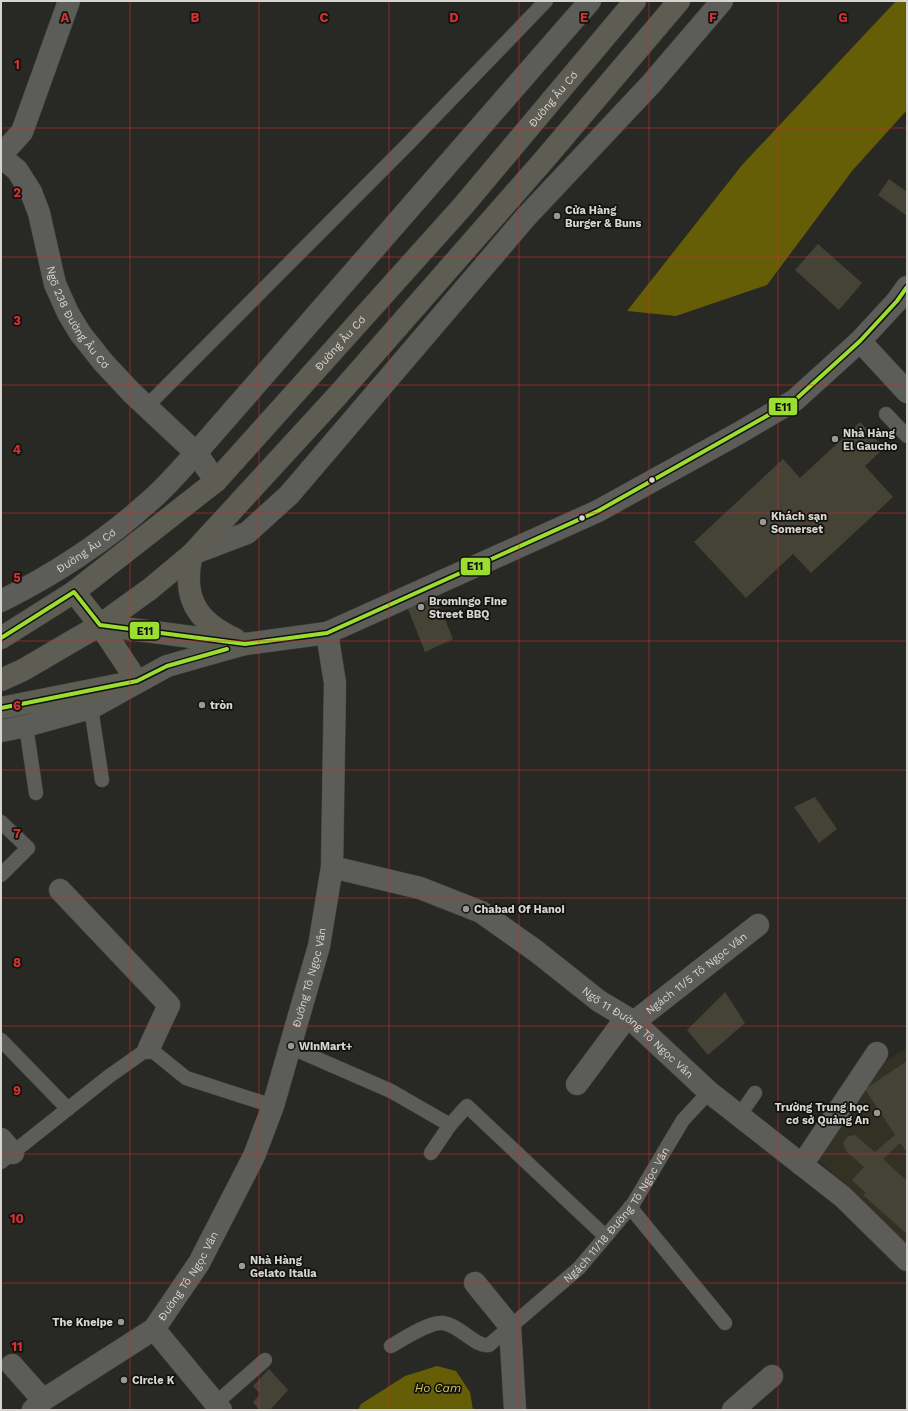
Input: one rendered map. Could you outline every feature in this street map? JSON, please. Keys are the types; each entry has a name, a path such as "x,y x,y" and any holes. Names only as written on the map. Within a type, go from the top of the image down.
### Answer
{"main road":[{"name":"Đường Âu Cơ","path":"1,638 74,592 216,481 463,206 636,1"},
{"path":"1,680 23,670 100,625 150,589 192,554 338,395 544,160 679,1"},
{"path":"519,140 544,160"},
{"path":"192,554 188,572 188,585 192,600 200,616 214,627 245,644"},
{"path":"1,708 137,682 100,625 74,592"},
{"path":"100,625 245,644"}],"street":[{"path":"1,156 22,132 69,1"},
{"name":"Đường Âu Cơ","path":"1,601 35,583 104,538 153,499 196,453 590,1"},
{"path":"192,554 247,533 289,495 526,217 651,84 722,1"},
{"name":"Ngõ 238 Đường Âu Cơ","path":"1,156 17,170 31,192 39,213 55,284 68,313 80,334 103,362 196,453 216,481"},
{"path":"1,731 26,726 91,708 167,666 245,644 327,633 615,503 740,433 795,400 860,342 897,301 907,287"},
{"path":"860,342 907,392"},
{"name":"Đường Tô Ngọc Vân","path":"219,1406 154,1329 199,1263 254,1156 273,1106 319,946 332,867 335,683 327,633"},
{"name":"Ngõ 11 Đường Tô Ngọc Vân","path":"332,867 420,888 481,912 536,951 599,1001 630,1020 709,1092 843,1197 905,1268"},
{"path":"60,890 169,1005 149,1048"},
{"name":"Ngách 11/5 Tô Ngọc Vân","path":"577,1084 630,1020 758,925"},
{"path":"802,1165 877,1053"},
{"path":"475,1283 510,1326 515,1410"},
{"path":"12,1365 38,1405 154,1329"},
{"path":"733,1410 772,1376"}],"lane":[{"path":"147,406 402,150 546,1"},
{"path":"886,414 907,436"},
{"path":"91,708 102,780"},
{"path":"26,726 36,793"},
{"path":"1,822 28,848 1,875"},
{"path":"1,1040 68,1109"},
{"path":"290,1047 391,1091 450,1125"},
{"path":"5,1151 68,1109 108,1077 149,1048 186,1078 273,1106"},
{"name":"Ngách 11/18 Đường Tô Ngọc Vân","path":"391,1346 428,1327 441,1323 454,1326 486,1346 489,1345 579,1268 630,1208 683,1120 709,1092"},
{"path":"739,1116 755,1093"},
{"path":"431,1153 450,1125 467,1106 605,1236"},
{"path":"630,1208 725,1323"},
{"path":"219,1406 265,1360"}],"shaded area":[{"name":"Trường Trung học cơ sở Quảng An","path":"907,1048 907,1245 818,1160 878,1066"}],"water":[{"path":"896,1 907,1 907,110 852,171 767,285 676,316 627,311 742,165"},
{"name":"Ho Cam","path":"437,1366 456,1371 470,1392 473,1410 358,1410 361,1404 405,1376"}],"building":[{"path":"889,179 907,192 907,216 878,195"},
{"path":"818,244 862,283 839,310 795,270"},
{"path":"860,422 884,448 865,466 893,497 811,573 793,554 746,598 694,542 783,459 800,478"},
{"path":"434,592 453,639 425,652 406,604"},
{"path":"815,797 837,829 819,843 794,807"},
{"path":"725,992 745,1023 708,1055 687,1030"},
{"path":"907,1061 907,1149 905,1150 900,1143 883,1159 907,1181 907,1234 863,1195 866,1193 852,1180 864,1167 846,1151 843,1143 848,1136 855,1135 875,1152 895,1135 865,1089"},
{"path":"269,1369 288,1390 270,1410 259,1410 253,1402 260,1394 253,1386"}],"transit line":[{"name":"E11","path":"1,638 74,592 100,625 245,644 327,633 598,511 795,400 860,341 897,301 907,287"},
{"name":"E11","path":"1,708 137,681 167,666 227,649"}],"place":[{"name":"Cửa Hàng Burger & Buns","path":"557,216"},
{"name":"Nhà Hàng El Gaucho","path":"835,439"},
{"name":"Khách sạn Somerset","path":"763,522"},
{"name":"Bromingo Fine Street BBQ","path":"421,607"},
{"name":"tròn","path":"202,705"},
{"name":"Chabad Of Hanoi","path":"466,909"},
{"name":"WinMart+","path":"291,1046"},
{"name":"Trường Trung học cơ sở Quảng An","path":"877,1113"},
{"name":"Nhà Hàng Gelato Italia","path":"242,1266"},
{"name":"The Kneipe","path":"121,1322"},
{"name":"Circle K","path":"124,1380"}]}
